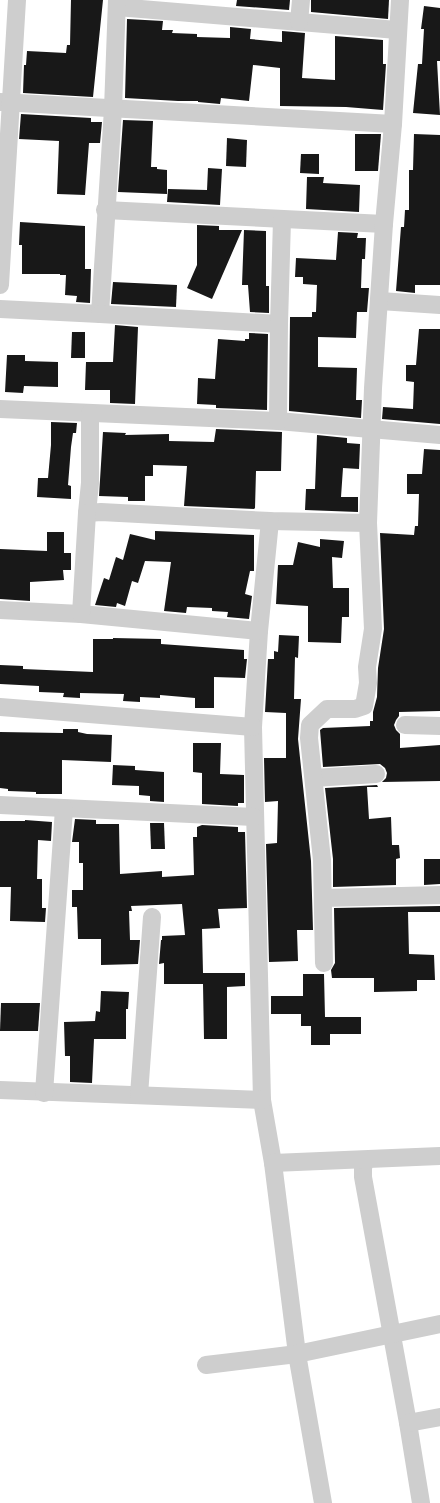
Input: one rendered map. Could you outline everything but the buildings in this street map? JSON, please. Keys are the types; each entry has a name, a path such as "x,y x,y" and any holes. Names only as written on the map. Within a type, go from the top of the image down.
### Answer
{"street":[{"path":"0,285 5,103 17,0"},
{"path":"299,22 301,0"},
{"path":"324,963 322,860 309,738 310,725 327,709 356,709 364,706 367,696 367,667 373,628 368,523 371,430 400,0"},
{"path":"100,314 117,4 397,30"},
{"path":"5,103 393,124"},
{"path":"105,210 384,224"},
{"path":"278,421 282,220"},
{"path":"380,302 440,305"},
{"path":"0,309 279,324"},
{"path":"0,409 278,421 440,435"},
{"path":"81,614 90,483 90,413"},
{"path":"87,513 368,523"},
{"path":"270,521 259,631 253,727 262,1100 273,1163 297,1354 323,1503"},
{"path":"0,610 81,614 259,631"},
{"path":"0,707 253,727"},
{"path":"405,725 440,726"},
{"path":"314,778 376,774"},
{"path":"0,805 254,817"},
{"path":"44,1093 64,809"},
{"path":"323,898 440,895"},
{"path":"139,1095 152,917"},
{"path":"0,1090 262,1100"},
{"path":"273,1163 440,1156"},
{"path":"365,1160 363,1177 421,1503"},
{"path":"206,1365 297,1354 440,1324"},
{"path":"408,1423 440,1417"}]}
